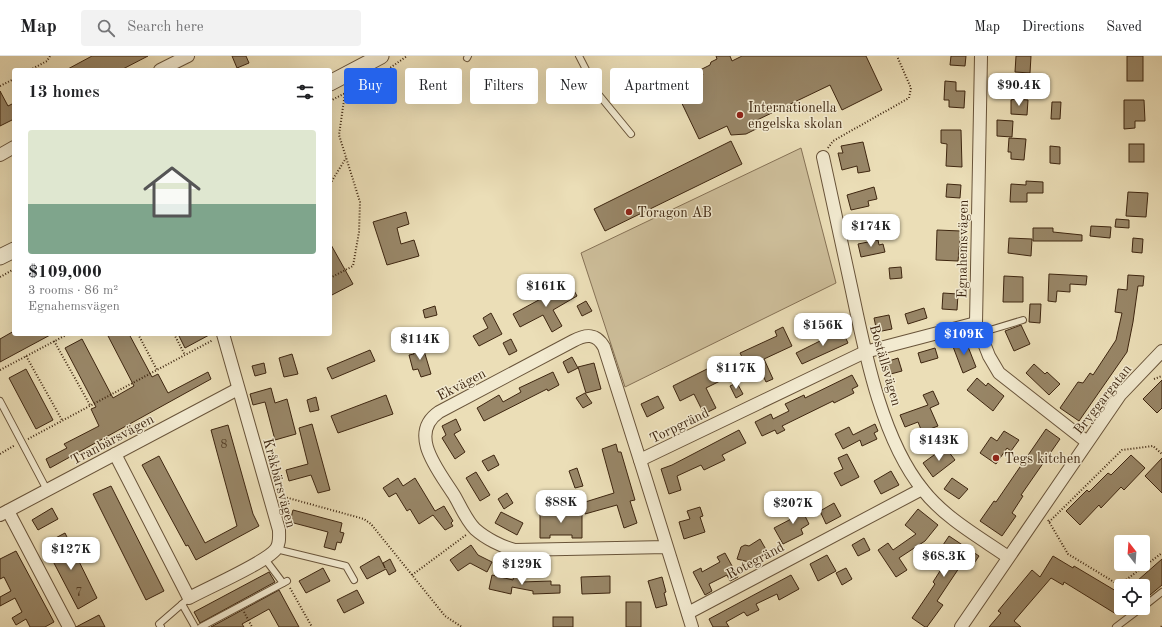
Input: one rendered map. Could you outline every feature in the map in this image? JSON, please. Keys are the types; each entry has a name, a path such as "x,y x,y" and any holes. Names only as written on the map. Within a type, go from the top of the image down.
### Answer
{"street":[{"path":"164,68 188,56"},
{"path":"332,82 381,56"},
{"name":"Egnahemsvägen","path":"980,56 978,328 989,356 999,373 1087,442"},
{"path":"0,155 12,148"},
{"name":"Boställsvägen","path":"823,157 865,352 885,416 898,446 922,489 941,510 1008,557"},
{"path":"0,257 12,251"},
{"name":"Torpgränd","path":"640,460 865,352 978,328"},
{"name":"Ekvägen","path":"667,547 515,550 503,547 474,528 428,452 425,435 427,424 432,417 439,412 582,336 589,335 596,337 604,347 640,460 692,627"},
{"name":"Kråkbärsvägen","path":"186,601 265,559 276,549 280,541 279,530 270,493 238,389 225,336"},
{"name":"Bryggargatan","path":"961,627 1120,395 1162,351"},
{"name":"Tranbärsvägen","path":"4,513 238,389"},
{"path":"115,454 186,601"},
{"name":"Rotegränd","path":"688,613 922,489"},
{"path":"4,513 69,627"}],"lane":[{"path":"579,56 599,95 631,134"},
{"path":"978,328 1023,320"},
{"path":"0,401 47,490"},
{"path":"276,549 346,566 354,580"},
{"path":"202,627 285,582 265,559"},
{"path":"1150,601 1162,592"},
{"path":"161,627 159,624 186,601 195,627"},
{"path":"1116,627 1132,615"}],"path":[{"path":"34,68 47,61 50,56"},
{"path":"389,68 407,56"},
{"path":"823,157 833,141 909,98 911,88 897,56"},
{"path":"0,86 12,79"},
{"path":"332,100 344,94"},
{"path":"332,277 353,266 359,232 360,202 339,135 344,100"},
{"path":"332,181 346,157"},
{"path":"0,277 12,270"},
{"path":"0,370 64,336"},
{"path":"139,336 157,370"},
{"path":"175,336 185,355"},
{"path":"0,454 220,336"},
{"path":"54,341 90,405"},
{"path":"26,356 62,420"},
{"path":"1154,379 1162,376"},
{"path":"1049,522 1122,450 1153,446 1162,454"},
{"path":"270,493 364,519 376,529 445,616 462,627"},
{"path":"1047,517 1068,554 1119,585 1162,553"},
{"path":"412,575 474,528"},
{"path":"285,582 312,627"},
{"path":"241,606 252,627"}],"shaded area":[{"path":"801,148 836,283 625,387 581,253"}],"building":[{"path":"92,56 148,56 125,68 70,68"},
{"path":"232,56 246,56 249,63 237,68"},
{"path":"716,56 730,56 732,61 742,56 866,56 882,90 842,110 830,85 755,121 758,128 746,134 731,135 727,126 699,139 682,104 703,104 703,68 717,59"},
{"path":"951,56 966,56 965,66 950,65"},
{"path":"1016,56 1031,56 1030,73 1015,72"},
{"path":"1127,56 1143,56 1143,81 1127,81"},
{"path":"945,81 956,82 956,91 965,91 964,108 949,107 949,100 944,100"},
{"path":"0,91 8,106 12,104 12,120 0,126"},
{"path":"1011,100 1028,100 1027,115 1011,114"},
{"path":"1124,100 1144,100 1145,121 1135,121 1135,128 1124,129"},
{"path":"1052,102 1061,102 1060,119 1051,119"},
{"path":"997,120 1013,121 1012,137 997,136"},
{"path":"941,130 961,130 962,167 946,166 947,144 941,143"},
{"path":"1009,138 1026,139 1024,160 1011,159 1011,152 1008,152"},
{"path":"731,141 742,164 605,231 594,209"},
{"path":"863,142 870,171 858,173 857,166 842,170 838,153 843,153 841,146"},
{"path":"1129,144 1144,144 1144,162 1129,162"},
{"path":"1050,146 1060,147 1060,164 1050,163"},
{"path":"1026,181 1043,182 1043,193 1027,193 1027,202 1010,202 1011,184 1026,185"},
{"path":"947,184 961,185 960,198 946,197"},
{"path":"874,187 877,199 868,201 869,206 851,210 847,195"},
{"path":"1128,192 1148,193 1146,217 1126,216"},
{"path":"406,212 409,224 397,228 401,244 414,240 419,256 387,265 373,222"},
{"path":"1116,219 1129,220 1129,228 1115,227"},
{"path":"1091,226 1111,227 1110,238 1090,236"},
{"path":"1033,228 1053,228 1053,232 1082,235 1082,241 1033,241"},
{"path":"937,230 961,231 958,261 936,260"},
{"path":"1009,238 1032,239 1031,256 1008,253"},
{"path":"1133,238 1143,239 1142,253 1132,252"},
{"path":"878,240 879,245 883,244 885,252 861,257 858,244"},
{"path":"332,247 353,284 332,295"},
{"path":"901,267 902,278 890,279 889,268"},
{"path":"1049,274 1087,276 1086,285 1070,284 1070,292 1057,291 1056,302 1048,301"},
{"path":"1128,275 1144,276 1143,286 1138,286 1127,352 1079,421 1060,408 1078,382 1083,383 1090,373 1093,375 1116,340 1122,313 1115,312 1118,289 1127,290"},
{"path":"1004,276 1023,277 1023,302 1003,302"},
{"path":"570,283 577,296 553,310 562,326 552,332 543,315 520,327 513,314"},
{"path":"943,293 958,294 957,310 942,309"},
{"path":"586,301 592,311 582,316 577,306"},
{"path":"1030,304 1041,304 1040,323 1029,322"},
{"path":"435,306 437,315 425,318 423,310"},
{"path":"924,308 927,318 908,324 905,314"},
{"path":"491,313 502,334 479,346 473,336 488,328 483,318"},
{"path":"889,315 892,329 877,332 874,318"},
{"path":"1021,325 1030,344 1014,351 1005,331"},
{"path":"783,327 792,346 764,359 773,379 766,382 757,363 747,367 740,353 777,336 775,331"},
{"path":"842,330 848,343 802,364 796,353"},
{"path":"12,332 12,336 48,336 0,362 0,339"},
{"path":"108,336 130,336 152,377 158,374 168,393 208,372 211,379 50,468 46,459 67,448 64,444 99,426 91,409 96,407 65,348 82,339 113,398 134,386"},
{"path":"179,336 207,336 185,348"},
{"path":"511,339 517,351 509,355 503,343"},
{"path":"965,339 976,367 963,373 952,344"},
{"path":"422,344 431,374 421,377 418,369 413,370 409,355 414,354 412,347"},
{"path":"935,348 938,358 921,363 918,353"},
{"path":"370,350 375,361 332,379 327,368"},
{"path":"292,354 298,374 284,377 279,358"},
{"path":"572,357 578,368 568,373 563,362"},
{"path":"898,358 902,371 887,375 883,363"},
{"path":"723,361 730,376 706,388 716,408 704,414 694,394 680,401 673,386"},
{"path":"264,363 266,373 255,376 252,366"},
{"path":"594,363 601,389 586,393 578,367"},
{"path":"1034,364 1045,374 1047,372 1060,384 1049,395 1026,373"},
{"path":"26,369 53,420 36,429 9,378"},
{"path":"553,372 559,385 548,391 547,389 484,421 477,408 499,395 503,402 521,392 519,388"},
{"path":"852,375 858,386 852,389 854,393 834,403 833,401 782,426 785,430 777,434 775,430 762,436 755,422 771,414 773,419 789,411 785,404 804,395 805,398"},
{"path":"977,378 986,386 988,383 1004,396 993,411 967,390"},
{"path":"1162,380 1162,408 1157,413 1143,399"},
{"path":"737,383 743,394 736,398 730,386"},
{"path":"271,388 275,403 287,399 296,434 275,440 265,402 253,405 250,394"},
{"path":"933,391 939,404 930,408 938,426 922,432 918,422 905,427 900,415 928,405 923,395"},
{"path":"585,393 592,403 583,408 576,398"},
{"path":"386,395 393,414 338,433 331,416"},
{"path":"658,396 664,408 647,417 641,404"},
{"path":"316,397 319,410 310,412 307,400"},
{"path":"456,419 461,430 454,434 465,452 455,459 442,438 446,435 442,426"},
{"path":"312,424 330,490 318,493 311,475 289,481 286,470 308,464 299,428"},
{"path":"875,424 878,431 874,433 877,439 862,446 860,440 843,449 835,434 849,427 853,435"},
{"path":"228,425 253,514 259,526 196,560 188,545 186,546 142,465 159,456 205,543 237,526 211,430"},
{"path":"1046,429 1060,439 1021,495 1023,496 1012,513 1016,516 1002,536 980,521 994,501 996,502"},
{"path":"739,430 746,443 722,455 725,460 704,470 701,465 677,476 681,490 669,494 661,469 672,465"},
{"path":"1004,431 1019,440 1011,451 1007,448 996,464 980,453 991,437 997,441"},
{"path":"616,444 618,452 621,452 635,500 630,501 637,523 624,528 617,505 585,514 582,503 614,493 602,449"},
{"path":"945,447 955,460 933,477 923,463"},
{"path":"847,454 859,477 841,486 834,473 843,469 838,458"},
{"path":"494,455 499,465 488,471 482,461"},
{"path":"1131,455 1145,468 1124,490 1121,487 1101,508 1099,505 1080,525 1066,511 1087,490 1089,492 1108,473 1111,475"},
{"path":"1162,458 1162,493 1145,476"},
{"path":"577,468 583,486 575,488 569,471"},
{"path":"891,471 899,485 881,494 874,481"},
{"path":"476,472 490,495 480,501 466,478"},
{"path":"398,478 403,486 415,478 435,511 444,506 453,521 451,523 453,526 445,530 433,515 419,524 410,509 407,511 396,493 389,497 383,488"},
{"path":"952,478 968,489 959,499 944,489"},
{"path":"111,486 164,591 146,600 93,494"},
{"path":"507,493 513,503 504,509 498,499"},
{"path":"798,502 809,524 801,529 803,534 783,544 774,528 793,518 788,507"},
{"path":"834,503 841,516 826,524 820,511"},
{"path":"700,507 703,516 700,517 705,532 684,539 679,522 690,519 687,511"},
{"path":"52,508 58,519 38,530 32,520"},
{"path":"918,509 938,525 925,541 899,558 907,570 896,577 878,550 888,543 893,550 916,534 905,525"},
{"path":"293,510 342,523 340,532 344,533 341,543 337,542 335,550 324,547 328,532 290,522"},
{"path":"550,511 582,512 582,538 572,538 572,535 550,535 550,538 540,538 540,513 549,513"},
{"path":"501,512 523,523 517,535 495,523"},
{"path":"65,533 97,598 78,609 44,544"},
{"path":"949,536 979,556 971,568 963,562 937,601 943,605 927,627 925,627 912,618 935,584 933,582 947,560 937,554"},
{"path":"864,538 870,550 858,556 852,545"},
{"path":"760,539 768,553 749,562 737,559 741,547 745,545 749,546"},
{"path":"471,545 478,555 492,562 487,572 470,563 458,571 450,560"},
{"path":"16,551 54,622 45,627 30,627 26,619 16,625 12,618 22,612 15,598 0,606 0,597 11,591 4,577 0,579 0,559"},
{"path":"725,553 738,577 730,581 727,575 709,584 712,591 705,595 693,572 701,568 702,572 720,562 717,557"},
{"path":"827,555 836,571 818,581 810,564"},
{"path":"379,556 385,568 383,563 390,559 396,571 389,575 386,569 367,579 360,567"},
{"path":"1053,556 1073,568 1074,566 1114,590 1114,613 1064,582 1063,585 1051,578 1014,621 1021,627 989,627 1001,613 998,611 1032,570 1040,577"},
{"path":"1162,559 1162,585 1150,595 1150,579 1139,579"},
{"path":"323,568 330,581 306,593 299,581"},
{"path":"846,568 852,579 842,585 836,573"},
{"path":"269,572 275,582 200,623 194,612"},
{"path":"492,575 513,580 514,575 522,576 521,582 551,581 551,585 560,585 560,593 533,594 533,591 512,587 511,594 489,589"},
{"path":"791,575 799,589 779,600 777,594 756,604 759,610 747,616 744,612 726,622 729,627 713,627 709,619"},
{"path":"610,576 610,593 582,594 581,577"},
{"path":"662,577 666,592 664,593 667,605 656,608 648,581"},
{"path":"279,590 299,627 279,627 269,609 242,624 244,627 211,627"},
{"path":"357,590 364,603 344,613 337,600"},
{"path":"626,602 641,602 641,627 626,627"},
{"path":"99,615 105,627 76,627"},
{"path":"553,617 573,617 573,627 553,627"}],"place":[{"name":"Internationella engelska skolan","path":"740,115"},
{"name":"Toragon AB","path":"629,212"},
{"name":"Tegs kitchen","path":"996,458"}]}
